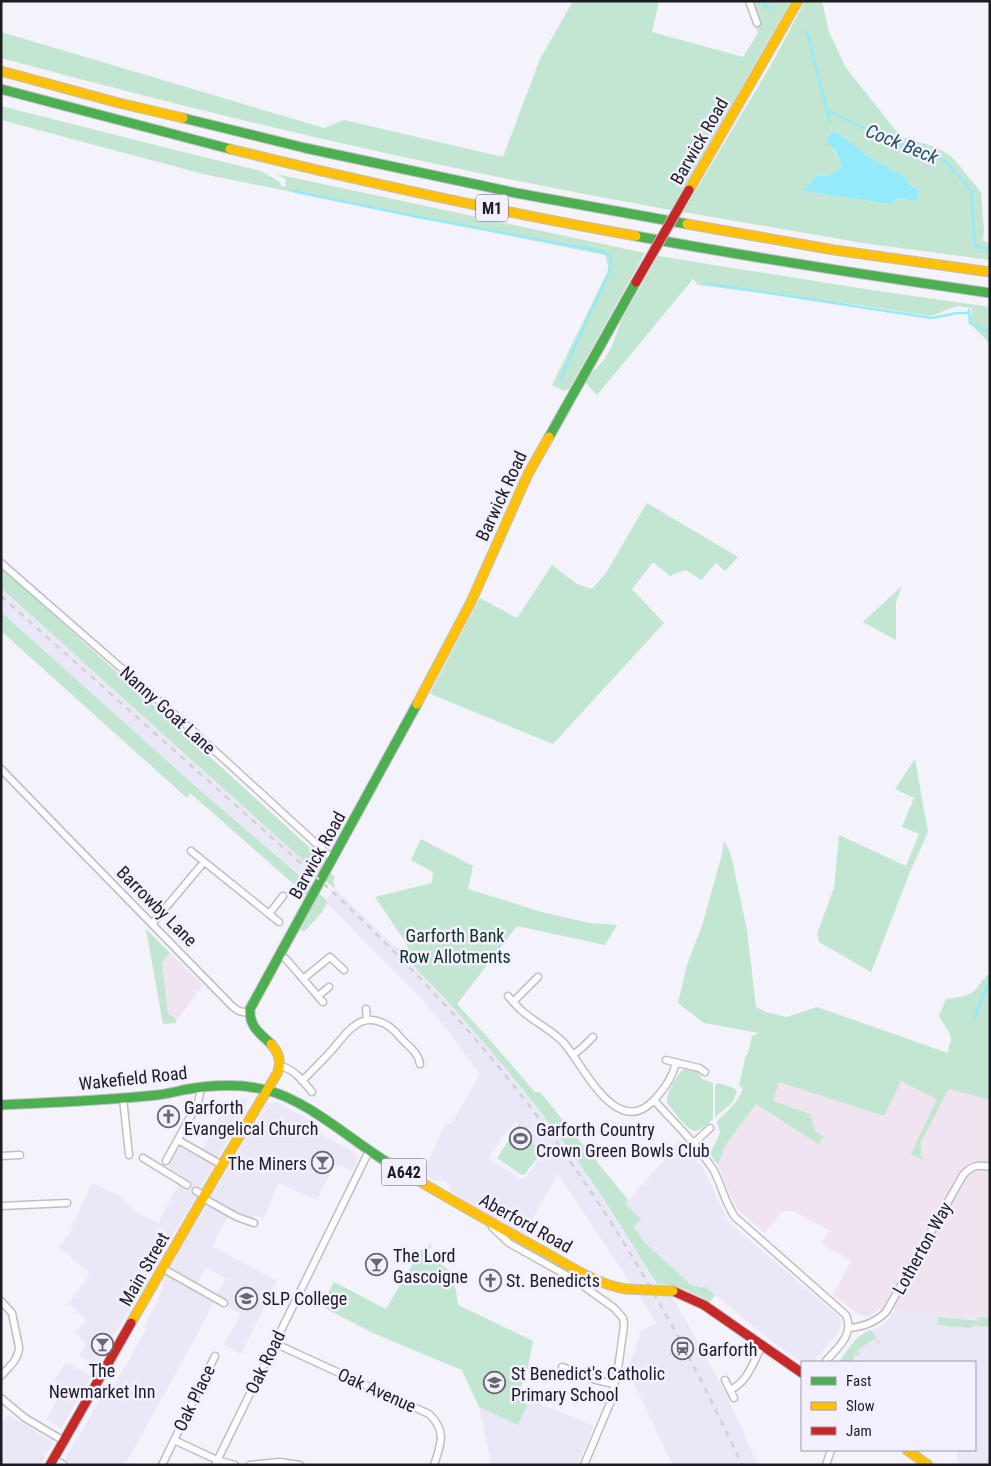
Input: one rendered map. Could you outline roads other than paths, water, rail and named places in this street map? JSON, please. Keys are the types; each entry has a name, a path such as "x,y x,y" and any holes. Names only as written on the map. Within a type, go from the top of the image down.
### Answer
{"main road":[{"name":"Barwick Road","path":"248,1013 378,779 471,602 528,474 798,1"},
{"name":"M1","path":"1,70 119,103 305,148 478,186 824,248 990,272"},
{"name":"M1","path":"1,89 114,120 302,166 590,228 831,271 990,294"},
{"name":"Barrowby Lane","path":"248,1013 252,1024 278,1054 281,1066"},
{"path":"267,1090 281,1066"},
{"name":"Wakefield Road","path":"1,1105 159,1095 201,1087 234,1085 267,1090"},
{"name":"Aberford Road","path":"267,1090 280,1094 315,1113 369,1151 484,1219 586,1275 619,1288 679,1293 704,1305 801,1372"},
{"name":"Main Street","path":"52,1462 162,1268 201,1195 222,1165 267,1090"},
{"path":"908,1451 928,1465"}],"street":[{"path":"749,1 757,23"},
{"name":"Nanny Goat Lane","path":"1,563 191,729 333,859"},
{"name":"Barrowby Lane","path":"1,769 233,1007 248,1013"},
{"path":"191,851 279,922"},
{"path":"152,924 204,862"},
{"path":"269,914 283,896"},
{"path":"279,955 286,959 321,999 329,987"},
{"path":"304,979 330,957 344,970"},
{"path":"538,977 511,999 525,1014 563,1042 594,1086 609,1103 625,1111 636,1111 648,1107 671,1079 676,1062"},
{"path":"366,1009 367,1020"},
{"path":"302,1080 352,1027 367,1020 379,1021 390,1026 415,1051 420,1064"},
{"path":"573,1055 593,1037"},
{"path":"666,1060 699,1068 706,1072"},
{"name":"Barrowby Lane","path":"281,1066 292,1070 312,1092"},
{"path":"166,1160 198,1103 201,1087"},
{"path":"123,1098 129,1155"},
{"path":"654,1100 693,1144 713,1171 729,1208 735,1216 842,1310 848,1320 849,1328 846,1338 826,1361"},
{"path":"693,1144 710,1128"},
{"path":"178,1140 222,1165"},
{"name":"Oak Road","path":"216,1463 369,1151"},
{"path":"1,1156 20,1155"},
{"path":"143,1158 187,1185"},
{"name":"Lotherton Way","path":"849,1328 876,1320 886,1312 963,1175 973,1166 990,1167"},
{"path":"201,1195 238,1217 254,1223"},
{"path":"1,1206 67,1203"},
{"path":"484,1219 510,1243 575,1280 614,1308 623,1318 624,1326 608,1410 584,1465"},
{"path":"162,1268 224,1303"},
{"path":"1,1301 12,1313 19,1347 16,1359 1,1376"},
{"name":"Oak Avenue","path":"274,1344 429,1414 438,1424 442,1438 434,1465"},
{"path":"730,1390 744,1380 762,1346"},
{"name":"Oak Place","path":"162,1465 215,1356"},
{"path":"562,1367 596,1380 614,1384"},
{"path":"725,1380 734,1398"},
{"path":"1,1398 25,1418 64,1441"},
{"name":"Oak Place","path":"174,1440 216,1463 235,1465"},
{"path":"826,1465 831,1451"},
{"path":"52,1462 64,1465"},
{"path":"250,1465 280,1462 300,1465"}],"water":[{"path":"837,132 870,158 904,176 907,182 919,191 918,198 913,201 901,198 889,204 803,191 816,176 831,175 842,166 835,150 827,143 828,137 832,133"}],"waterway":[{"name":"Cock Beck","path":"762,1 770,10"},
{"name":"Cock Beck","path":"803,30 807,33 827,110 892,142 926,150 946,162 971,190 975,247 990,249"},
{"name":"Cock Beck","path":"827,110 829,121"},
{"path":"292,191 600,251 610,255 611,264 608,274 560,380"},
{"path":"704,283 932,318 957,313 969,313"},
{"path":"969,310 970,323 990,331"},
{"path":"975,1019 990,980"}],"railway":[{"path":"1,596 333,892 422,981 486,1052 541,1121 574,1167 636,1263 692,1362 742,1465"}],"place":[{"name":"Garforth Evangelical Church","path":"168,1117"},
{"name":"Garforth Country Crown Green Bowls Club","path":"520,1139"},
{"name":"The Miners","path":"323,1163"},
{"name":"The Lord Gascoigne","path":"377,1265"},
{"name":"St. Benedicts","path":"490,1280"},
{"name":"SLP College","path":"246,1298"},
{"name":"The Newmarket Inn","path":"102,1345"},
{"name":"Garforth","path":"682,1349"},
{"name":"St Benedict's Catholic Primary School","path":"495,1383"}],"park label":[{"name":"Garforth Bank Row Allotments","path":"455,945"}]}
